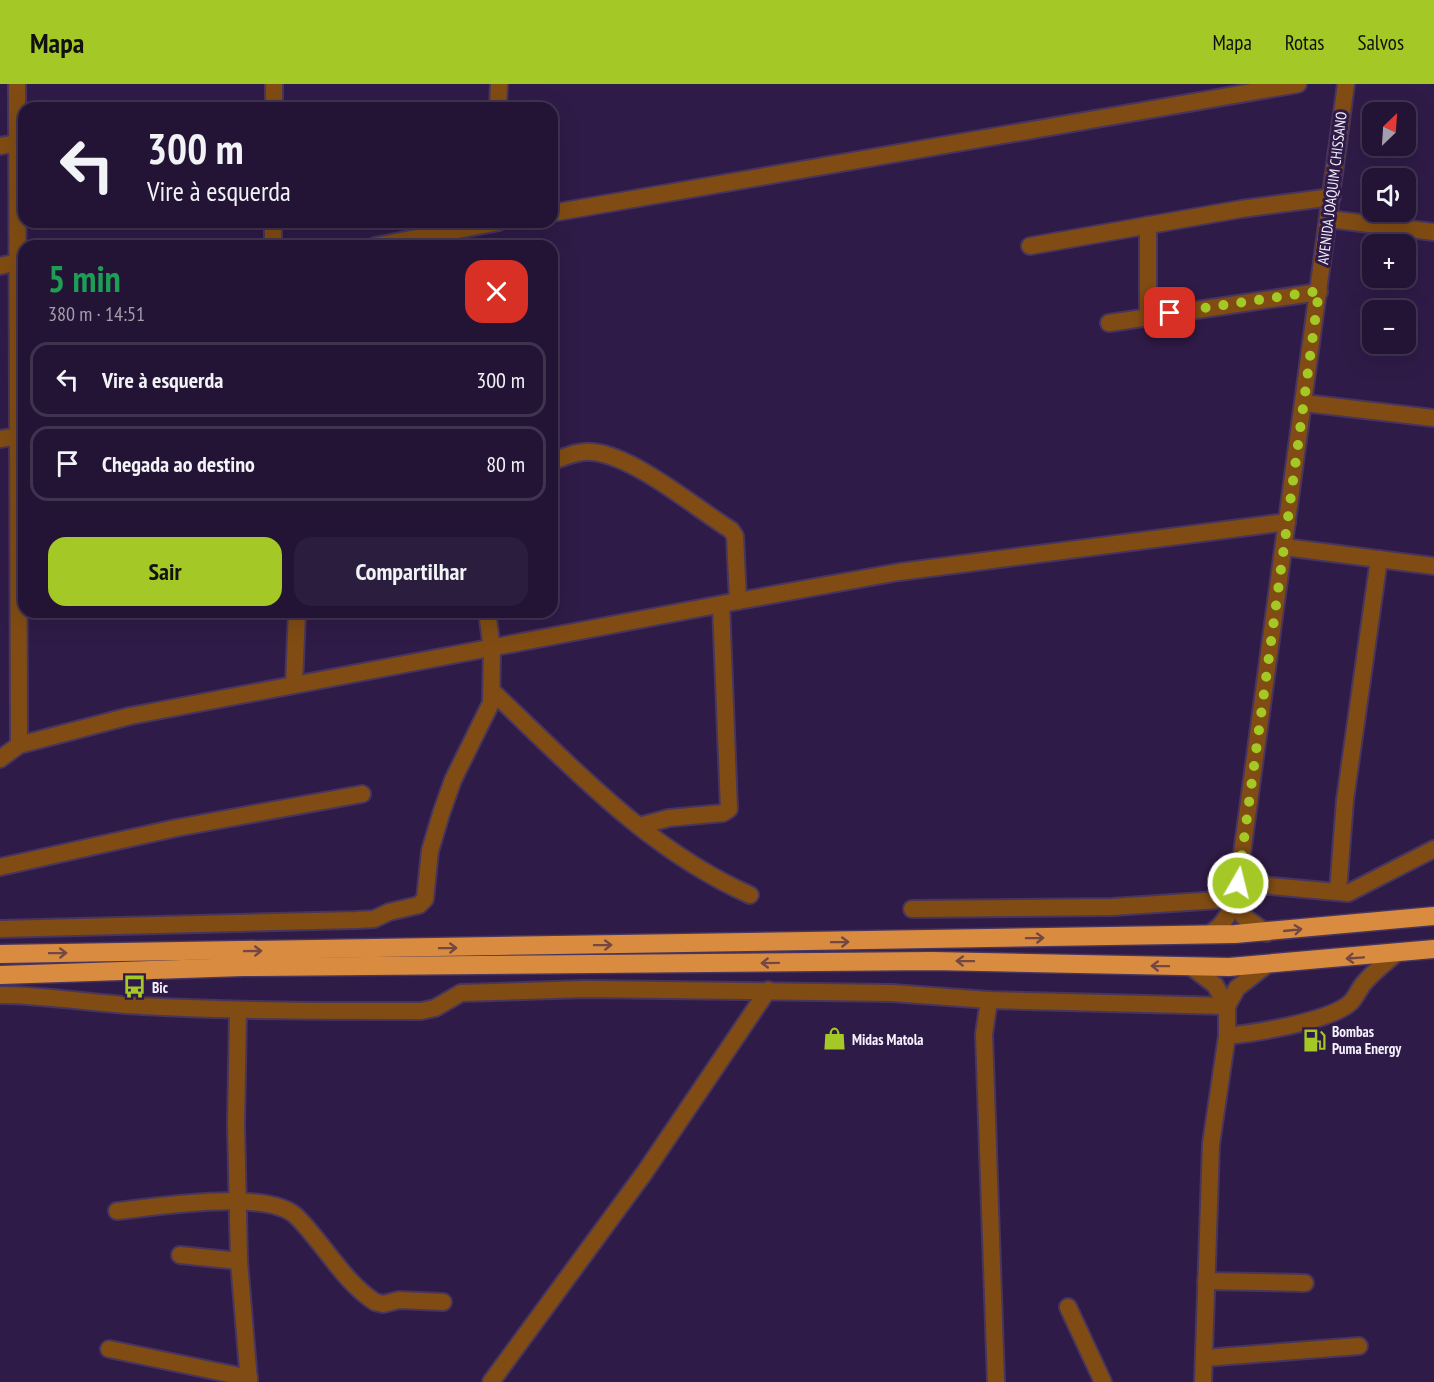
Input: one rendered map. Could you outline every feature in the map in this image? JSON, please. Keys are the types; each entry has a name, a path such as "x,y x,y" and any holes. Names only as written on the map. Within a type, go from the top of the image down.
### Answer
{"highway":[{"path":"0,954 1267,933 1434,916"},
{"path":"0,975 243,967 932,961 1190,966 1268,964 1394,955 1434,949"}],"street":[{"path":"17,84 18,202"},
{"path":"274,84 274,102"},
{"path":"498,102 499,84"},
{"path":"558,212 1298,84"},
{"name":"AVENIDA JOAQUIM CHISSANO","path":"1207,934 1218,929 1228,919 1236,891 1346,84"},
{"path":"0,146 17,142"},
{"path":"1030,246 1148,225 1332,197"},
{"path":"1329,219 1434,232"},
{"path":"1148,225 1148,316"},
{"path":"405,240 466,228"},
{"path":"0,266 18,262"},
{"path":"1109,323 1319,291"},
{"path":"1304,403 1434,418"},
{"path":"0,439 18,436"},
{"path":"558,459 574,454 593,452 635,467 731,530 735,536 738,601"},
{"path":"0,759 19,746 130,716 738,601 899,572 1287,522"},
{"path":"1284,547 1434,566"},
{"path":"1338,892 1345,800 1379,559"},
{"path":"639,826 669,818 723,813 729,809 721,605"},
{"path":"19,618 19,746"},
{"path":"294,684 297,618"},
{"path":"0,929 374,919 388,912 419,905 425,899 430,851 453,780 491,703 492,649 488,618"},
{"path":"493,692 600,794 639,826 684,859 726,884 750,895"},
{"path":"0,867 176,828 362,794"},
{"path":"912,909 1112,907 1236,891 1348,893 1434,849"},
{"path":"1236,891 1244,916 1267,933"},
{"path":"1227,1036 1277,1030 1296,1022 1334,1013 1350,1003 1365,981 1394,955"},
{"path":"1203,1382 1211,1144 1227,1036 1227,1006 1237,988 1268,964"},
{"path":"1190,966 1215,985 1227,1006"},
{"path":"0,995 68,997 138,1006 238,1011 421,1011 435,1008 461,993 485,991 768,990 892,993 989,1000 1227,1006"},
{"path":"491,1382 645,1172 768,990"},
{"path":"989,1000 984,1034 996,1382"},
{"path":"109,1349 249,1380 239,1261 238,1011"},
{"path":"117,1211 238,1200 278,1206 296,1216 338,1266 375,1302 383,1304 399,1300 443,1302"},
{"path":"180,1255 239,1261"},
{"path":"1206,1281 1305,1283"},
{"path":"1068,1307 1103,1382"},
{"path":"1204,1358 1359,1347"}],"place":[{"name":"Bic","path":"134,987"},
{"name":"Midas Matola","path":"834,1039"},
{"name":"Bombas Puma Energy","path":"1314,1040"}],"route":[{"path":"1170,313 1319,291 1238,883"}]}
